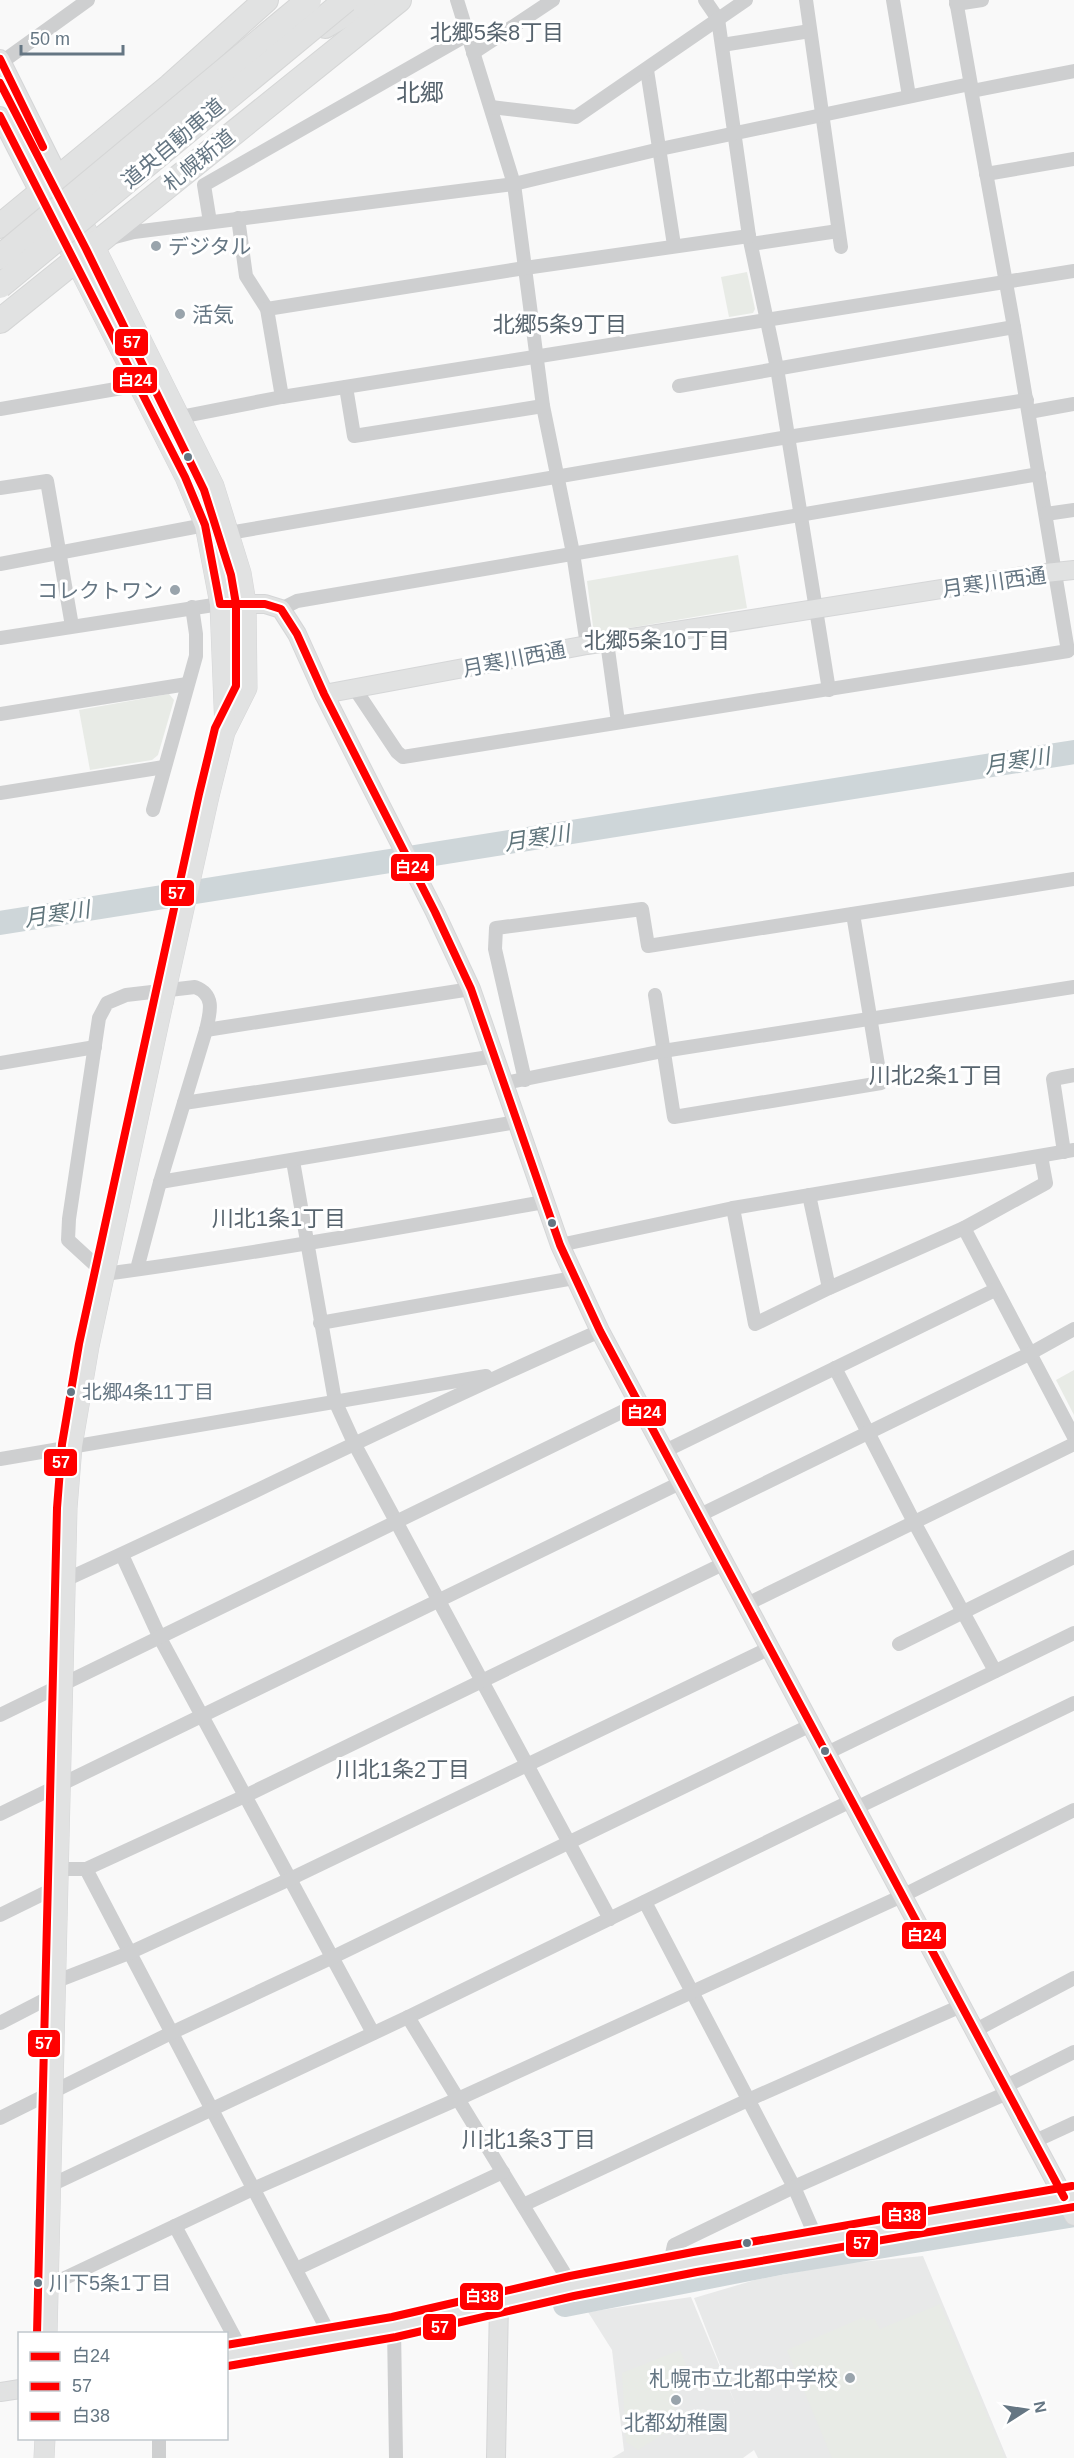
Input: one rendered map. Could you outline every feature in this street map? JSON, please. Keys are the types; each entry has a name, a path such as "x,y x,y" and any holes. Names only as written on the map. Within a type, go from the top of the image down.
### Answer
{"highway":[{"path":"0,226 170,86 266,0"},
{"path":"263,37 297,0"},
{"name":"道央自動車道","path":"0,257 309,0"},
{"name":"道央自動車道","path":"0,286 346,0"},
{"path":"289,47 369,0"},
{"name":"札幌新道","path":"0,321 399,0"}],"main road":[{"path":"47,2332 67,1508 72,1446 89,1346 209,796 225,732 247,688 246,603 241,573 214,486 95,244 59,177"},
{"path":"39,192 185,477 205,525 220,604 225,732"},
{"path":"44,2458 45,2440"}],"street":[{"path":"59,177 1,61 88,0"},
{"path":"456,0 514,184 543,406 573,553 587,645"},
{"path":"473,53 553,0"},
{"path":"705,0 718,19 750,240 777,368 829,690"},
{"path":"491,108 576,117 746,0"},
{"path":"893,0 909,96"},
{"path":"355,689 397,753 404,757 1068,651 1065,572 1046,514 956,2 982,0"},
{"path":"810,1 810,31 841,247"},
{"path":"722,45 810,31"},
{"path":"210,222 204,185 467,35"},
{"path":"647,70 674,245"},
{"path":"970,84 972,91 1074,71"},
{"path":"95,244 121,234 514,184 660,149 970,84"},
{"path":"0,116 39,192"},
{"path":"986,174 1074,159"},
{"path":"238,218 246,276 267,309 282,397"},
{"path":"267,309 674,245 838,231"},
{"path":"180,417 282,397 1074,271"},
{"path":"679,387 1014,327"},
{"path":"0,409 139,385"},
{"path":"346,387 354,436 543,406"},
{"path":"229,533 788,437 1028,406 1074,404"},
{"path":"281,609 297,601 1039,474"},
{"path":"0,488 47,481 72,626"},
{"path":"1046,514 1074,510"},
{"path":"0,564 205,525"},
{"name":"月寒川西通","path":"324,694 587,645 1036,574 1065,572"},
{"path":"0,638 220,604 266,604 281,609 297,634 324,694 435,912 471,989 560,1245 600,1331 1033,2142 1071,2204 818,2242 669,2268 572,2286 394,2327 235,2354 228,2339"},
{"path":"153,810 196,656 192,607"},
{"path":"607,642 618,722"},
{"path":"0,714 187,684"},
{"path":"0,793 164,767"},
{"path":"525,1080 495,949 496,928 642,909 648,946 1074,879"},
{"path":"655,995 674,1117 881,1083 853,914"},
{"path":"137,1269 211,1007 209,996 203,990 195,987 126,995 106,1003 99,1018 69,1219 68,1240 105,1274 306,1244 544,1202"},
{"path":"505,1083 663,1050 1074,987"},
{"path":"206,1030 471,989"},
{"path":"0,1063 94,1047"},
{"path":"184,1103 496,1056"},
{"path":"560,1245 733,1208 1069,1151 1053,1079 1074,1075"},
{"path":"160,1182 517,1122"},
{"path":"733,1208 754,1324 964,1228 1046,1183 1041,1156"},
{"path":"293,1161 335,1401 355,1445 571,1842 610,1919"},
{"path":"809,1195 829,1288"},
{"path":"964,1228 1074,1437"},
{"path":"320,1323 574,1278"},
{"path":"665,1451 995,1290"},
{"path":"700,1515 1031,1353 1074,1329"},
{"path":"65,1580 355,1445 503,1373 600,1331"},
{"path":"835,1368 914,1522 995,1671"},
{"path":"0,1459 503,1373"},
{"path":"0,1714 640,1403"},
{"path":"747,1604 1074,1444"},
{"path":"0,1814 682,1482"},
{"path":"122,1554 160,1638 373,2033"},
{"path":"899,1644 1074,1557"},
{"path":"0,1915 59,1877 86,1869 245,1796 725,1563"},
{"path":"827,1753 1074,1633"},
{"path":"0,2023 57,1987 290,1879 770,1648"},
{"path":"51,2185 408,2017 645,1902 1074,1703"},
{"path":"0,2118 171,2033 332,1958 811,1725"},
{"path":"48,2286 254,2189 458,2099 902,1896 1074,1810"},
{"path":"86,1869 331,2337"},
{"path":"645,1902 794,2187 818,2242"},
{"path":"974,2031 1074,1978"},
{"path":"523,2205 748,2100 961,2006"},
{"path":"408,2017 572,2286"},
{"path":"669,2268 674,2245 1005,2090 1074,2052"},
{"path":"1033,2142 1074,2123"},
{"path":"296,2269 503,2172"},
{"path":"176,2226 225,2332"},
{"path":"496,2458 499,2303"},
{"path":"394,2327 396,2458"},
{"path":"0,2392 18,2389"},
{"path":"159,2440 159,2458"}],"shaded area":[{"path":"747,272 755,309 753,313 729,317 721,277"},
{"path":"738,555 747,608 594,634 587,581"},
{"path":"169,694 174,700 158,755 152,760 90,770 79,710"},
{"path":"1074,1370 1074,1415 1056,1380"},
{"name":"札幌市立北都中学校","path":"923,2256 1007,2458 758,2458 754,2450 743,2458 612,2458 624,2451 612,2350 588,2312 691,2297 735,2403 694,2298 755,2280 839,2264"},
{"path":"940,2304 1005,2458 832,2458 787,2350 864,2317 866,2321 874,2318 880,2329"},
{"path":"680,2350 693,2383 674,2393 674,2406 680,2423 638,2450 626,2442 622,2373"}],"waterway":[{"name":"月寒川","path":"0,923 1074,752"},
{"path":"565,2305 780,2263 1074,2215"}],"transit line":[{"name":"白24","path":"0,59 43,147"},
{"name":"57","path":"0,83 86,249 204,490 231,575 236,604 236,686 215,728 199,794 79,1344 62,1444 57,1508 37,2332"},
{"name":"白24","path":"0,116 185,477 205,525 220,604 265,604 281,609 297,634 324,694 435,912 471,989 560,1245 600,1331 1064,2197"},
{"name":"白38","path":"228,2345 392,2317 570,2276 693,2252 1072,2186"},
{"name":"57","path":"228,2366 396,2337 574,2296 697,2272 1074,2207"}],"place":[{"name":"デジタル","path":"156,246"},
{"name":"活気","path":"180,314"},
{"name":"コレクトワン","path":"175,590"},
{"name":"北郷4条11丁目","path":"71,1392"},
{"name":"川下5条1丁目","path":"38,2283"},
{"name":"札幌市立北都中学校","path":"850,2378"},
{"name":"北都幼稚園","path":"676,2400"}],"district":[{"name":"北郷5条8丁目","path":"497,32"},
{"name":"北郷","path":"420,92"},
{"name":"北郷5条9丁目","path":"560,324"},
{"name":"北郷5条10丁目","path":"657,640"},
{"name":"川北2条1丁目","path":"936,1075"},
{"name":"川北1条1丁目","path":"279,1218"},
{"name":"川北1条2丁目","path":"403,1769"},
{"name":"川北1条3丁目","path":"529,2139"}]}
